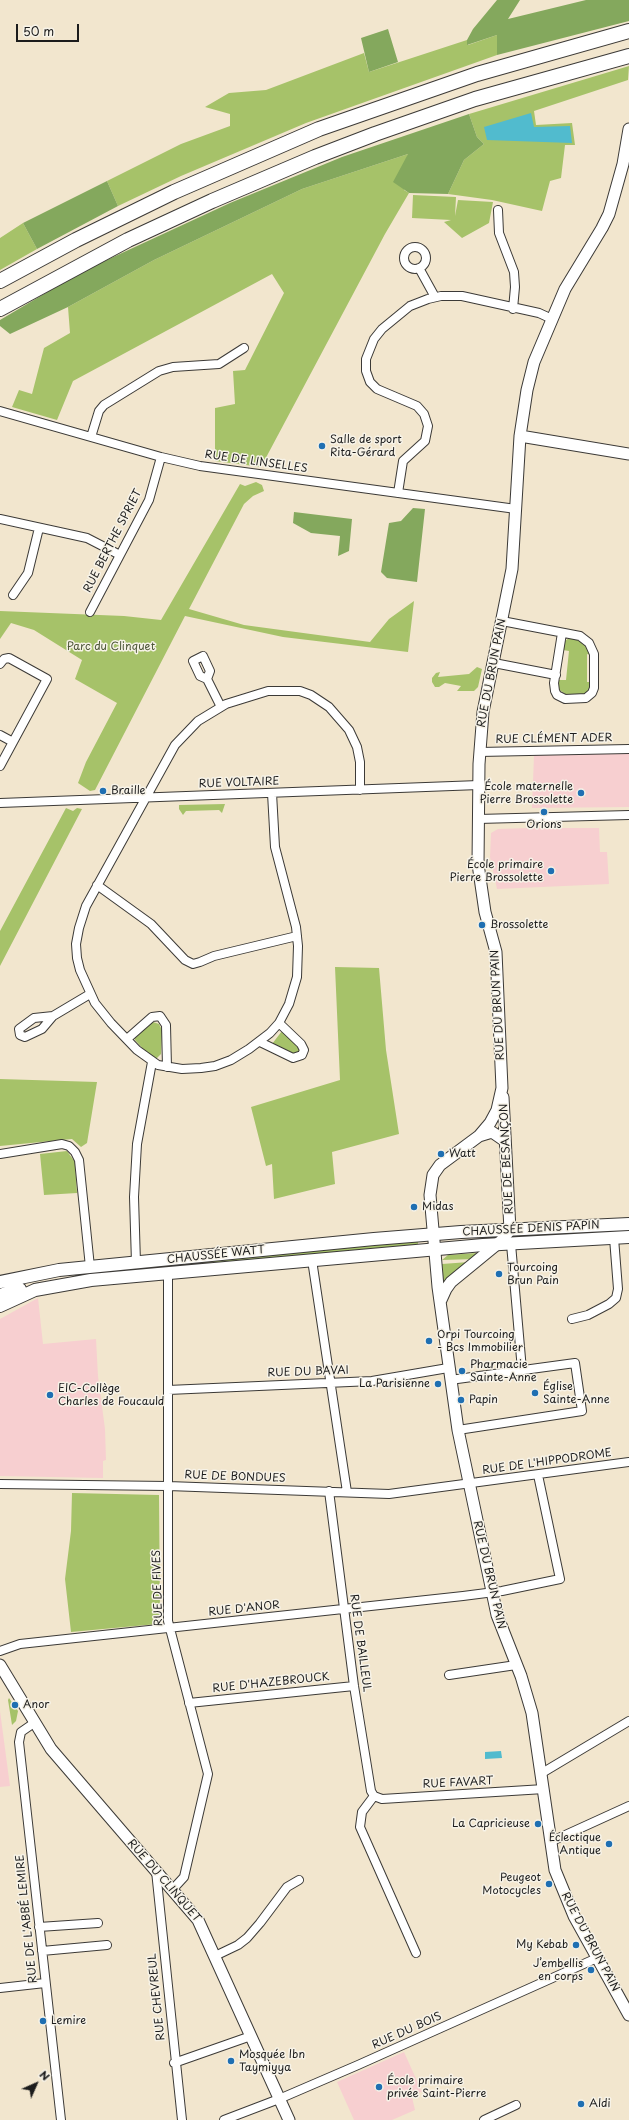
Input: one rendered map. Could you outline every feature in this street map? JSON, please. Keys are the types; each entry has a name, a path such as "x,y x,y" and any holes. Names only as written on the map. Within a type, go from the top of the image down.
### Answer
{"highway":[{"path":"0,281 76,240 201,179 319,129 440,86 493,69 629,31"},
{"path":"0,309 106,252 192,210 315,157 475,99 626,56"}],"main road":[{"name":"RUE DU BRUN PAIN","path":"479,1136 494,1116 502,1088 495,945 487,920 480,884 478,854 479,752 483,712 512,569 520,436 530,377 552,319 568,283 606,221 628,145 629,129"},
{"path":"520,436 629,454"},
{"name":"RUE DE BESANÇON","path":"502,1088 510,1230"},
{"name":"RUE DU BRUN PAIN","path":"505,1140 496,1133 489,1132 479,1136 444,1160 433,1175 430,1195 448,1368 468,1483 492,1593 500,1625 516,1665 532,1713 542,1773 550,1842 559,1882 574,1916 629,2015"},
{"name":"CHAUSSÉE DENIS PAPIN","path":"434,1234 629,1224"},
{"path":"497,1245 510,1230"},
{"path":"441,1301 451,1282 482,1251 482,1231"},
{"name":"CHAUSSÉE WATT","path":"0,1282 59,1270 434,1234"},
{"name":"CHAUSSÉE DENIS PAPIN","path":"435,1250 482,1251 497,1245 629,1237"},
{"name":"CHAUSSÉE WATT","path":"0,1295 44,1282 91,1280 435,1250"},
{"path":"0,1273 59,1270"},
{"name":"CHAUSSÉE WATT","path":"0,1306 35,1290 91,1280"},
{"name":"RUE DU CLINQUET","path":"0,1665 50,1749 198,1920 289,2120"}],"street":[{"path":"498,210 499,232 514,272 515,287 513,309"},
{"path":"419,268 435,297"},
{"path":"398,493 403,461 425,440 428,431 427,420 421,409 413,403 381,392 373,386 367,376 366,359 374,339 393,318 410,306 435,297 462,296 513,309 539,313 552,319"},
{"path":"91,437 99,411 104,405 159,371 173,367 219,364 244,348"},
{"name":"RUE DE LINSELLES","path":"0,411 161,457 212,468 516,508"},
{"name":"RUE BERTHE SPRIET","path":"90,612 149,500 161,457"},
{"path":"0,519 87,538 120,555"},
{"path":"13,595 28,574 39,528"},
{"path":"502,620 562,633 585,639 593,649 592,693 586,698 565,699 560,697 555,690 562,633"},
{"path":"0,664 4,659 9,658 47,679 0,766"},
{"path":"494,663 556,675"},
{"path":"207,679 221,707"},
{"path":"272,793 275,848 297,936 299,954 296,986 290,1004 279,1023 260,1042 216,1066 196,1068 167,1067 152,1062 127,1039 100,1010 90,994 78,964 76,944 81,920 97,885 144,797 178,740 198,721 221,707 239,699 278,690 300,691 315,698 339,716 351,734 360,762 360,790"},
{"path":"0,735 13,742"},
{"name":"RUE CLÉMENT ADER","path":"479,752 629,749"},
{"name":"RUE VOLTAIRE","path":"0,803 479,785"},
{"path":"478,819 629,815"},
{"path":"97,885 158,930 188,962 196,964 214,956 297,936"},
{"path":"52,1016 90,994"},
{"path":"127,1039 152,1017 160,1016 166,1025 167,1067"},
{"path":"260,1042 293,1058 302,1055 304,1050 301,1044 279,1023"},
{"path":"136,1263 134,1197 137,1144 152,1062"},
{"path":"0,1154 62,1144 69,1146 76,1152 80,1167 90,1267"},
{"path":"572,1319 588,1315 609,1304 616,1298 618,1289 614,1238"},
{"path":"511,1244 522,1370"},
{"path":"312,1260 347,1492"},
{"name":"RUE DE FIVES","path":"168,1273 168,1610 170,1628 208,1770 208,1778 184,1877 172,1890"},
{"path":"450,1380 575,1363 582,1411 458,1430"},
{"name":"RUE DU BAVAI","path":"168,1390 372,1381 448,1368"},
{"name":"RUE DE L'HIPPODROME","path":"468,1483 629,1462"},
{"name":"RUE D'ANOR","path":"0,1651 20,1644 492,1593 560,1580 538,1475"},
{"name":"RUE DE BONDUES","path":"0,1484 168,1486 389,1494 468,1483"},
{"name":"RUE DE BAILLEUL","path":"329,1491 354,1686 371,1791 374,1796"},
{"path":"449,1675 516,1665"},
{"name":"RUE D'HAZEBROUCK","path":"189,1703 354,1686"},
{"path":"542,1773 629,1721"},
{"name":"RUE DE L'ABBÉ LEMIRE","path":"34,1723 21,1732 18,1742 61,2120"},
{"name":"RUE FAVART","path":"374,1796 382,1799 544,1789"},
{"path":"374,1796 362,1812 360,1827 416,1954"},
{"path":"550,1842 629,1806"},
{"name":"RUE CHEVREUL","path":"156,1872 174,2063 182,2120"},
{"path":"215,1956 238,1945 247,1938 287,1886 299,1880"},
{"path":"39,1927 98,1922"},
{"path":"42,1951 107,1945"},
{"name":"RUE DU BOIS","path":"224,2120 279,2099 597,1958"},
{"path":"0,1988 45,1983"},
{"path":"174,2063 251,2036"},
{"path":"484,2120 516,2106"}],"shaded area":[{"name":"École maternelle Pierre Brossolette","path":"629,752 629,807 532,808 534,755"},
{"name":"École primaire Pierre Brossolette","path":"599,828 600,852 607,852 609,884 497,889 490,857 491,833 498,829"},
{"name":"EIC-Collège Charles de Foucauld","path":"38,1298 43,1344 96,1339 98,1376 105,1429 106,1460 103,1461 103,1478 0,1476 0,1319"},
{"path":"0,1711 10,1786 0,1787"},
{"name":"École primaire privée Saint-Pierre","path":"404,2052 422,2092 411,2093 415,2110 392,2120 354,2120 337,2082"}],"green space":[{"path":"497,0 520,0 508,19 586,0 629,0 629,21 497,55 497,35 467,45 467,40 473,29"},
{"path":"388,29 398,62 369,72 361,38"},
{"path":"497,35 497,55 306,123 181,176 118,206 107,181 181,144 230,126 230,114 205,107 229,93 266,90 364,53 369,72 467,40 468,45"},
{"path":"629,66 628,80 534,111 536,125 572,123 575,145 565,145 561,178 550,181 542,211 492,200 448,194 464,160 484,144 477,137 469,114"},
{"path":"469,114 477,137 484,144 464,160 448,194 409,193 393,182 408,154 302,189 154,260 68,307 10,334 0,326 0,320 83,271 230,203 342,157"},
{"path":"408,154 404,190 409,193 385,234 261,467 215,461 215,408 235,404 233,371 245,370 284,293 272,274 73,381 57,420 12,407 19,390 32,394 44,348 70,333 68,307 154,260 302,189"},
{"path":"107,181 118,206 37,249 23,223"},
{"path":"413,195 456,197 455,216 458,200 493,202 489,223 462,238 444,222 451,220 412,218"},
{"path":"23,223 37,249 0,270 0,238"},
{"name":"Parc du Clinquet","path":"256,482 262,485 264,491 253,496 244,504 189,609 244,625 370,642 389,619 414,601 408,652 283,637 185,616 95,790 90,791 78,783 86,762 117,703 75,679 82,660 34,630 11,623 0,639 0,611 124,616 161,620 240,484 245,486"},
{"path":"413,508 425,509 417,582 387,578 381,572 389,523 401,521"},
{"path":"294,512 352,519 349,551 338,556 340,536 311,533 293,523"},
{"path":"569,638 582,641 591,651 591,655 587,654 587,682 590,682 590,689 585,694 567,695 558,689 559,680 566,680 569,651 563,650 565,641"},
{"path":"477,667 482,669 478,687 474,691 457,691 461,686 445,683 439,687 435,687 432,682 432,678 436,673 440,672 438,677 469,674"},
{"path":"225,804 222,813 219,810 186,811 183,815 179,809 179,805"},
{"path":"66,808 73,811 77,808 82,809 0,966 0,931"},
{"path":"335,967 379,968 386,1050 399,1134 332,1152 335,1184 274,1199 272,1164 266,1166 251,1107 340,1080"},
{"path":"153,1022 159,1024 162,1030 161,1054 157,1058 154,1058 144,1050 135,1040 135,1037"},
{"path":"282,1031 301,1047 299,1052 294,1055 272,1044"},
{"path":"0,1079 97,1082 87,1143 81,1147 72,1139 0,1146"},
{"path":"67,1151 75,1162 77,1193 44,1195 40,1154"},
{"path":"418,1239 418,1245 259,1260 185,1264 185,1262"},
{"path":"477,1253 474,1259 442,1260 448,1255"},
{"path":"469,1262 445,1282 443,1282 442,1264"},
{"path":"72,1493 159,1495 160,1617 157,1624 71,1632 65,1579 71,1531"},
{"path":"9,1698 18,1711 16,1721 12,1725 8,1700"}],"water":[{"path":"531,113 534,127 570,126 572,143 487,140 484,127"},
{"path":"501,1751 502,1758 485,1759 485,1752"}],"place":[{"name":"Salle de sport Rita-Gérard","path":"322,446"},
{"name":"Braille","path":"103,791"},
{"name":"École maternelle Pierre Brossolette","path":"581,793"},
{"name":"Orions","path":"544,812"},
{"name":"École primaire Pierre Brossolette","path":"551,871"},
{"name":"Brossolette","path":"482,925"},
{"name":"Watt","path":"441,1154"},
{"name":"Midas","path":"414,1207"},
{"name":"Tourcoing Brun Pain","path":"499,1274"},
{"name":"Orpi Tourcoing - Bcs Immobilier","path":"429,1341"},
{"name":"Pharmacie Sainte-Anne","path":"462,1371"},
{"name":"La Parisienne","path":"438,1384"},
{"name":"Église Sainte-Anne","path":"535,1393"},
{"name":"EIC-Collège Charles de Foucauld","path":"50,1395"},
{"name":"Papin","path":"461,1400"},
{"name":"Anor","path":"15,1705"},
{"name":"La Capricieuse","path":"538,1824"},
{"name":"Éclectique Antique","path":"609,1844"},
{"name":"Peugeot Motocycles","path":"549,1884"},
{"name":"My Kebab","path":"576,1945"},
{"name":"J’embellis en corps","path":"591,1970"},
{"name":"Lemire","path":"43,2021"},
{"name":"Mosquée Ibn Taymiyya","path":"231,2061"},
{"name":"École primaire privée Saint-Pierre","path":"379,2087"},
{"name":"Aldi","path":"581,2104"}]}
